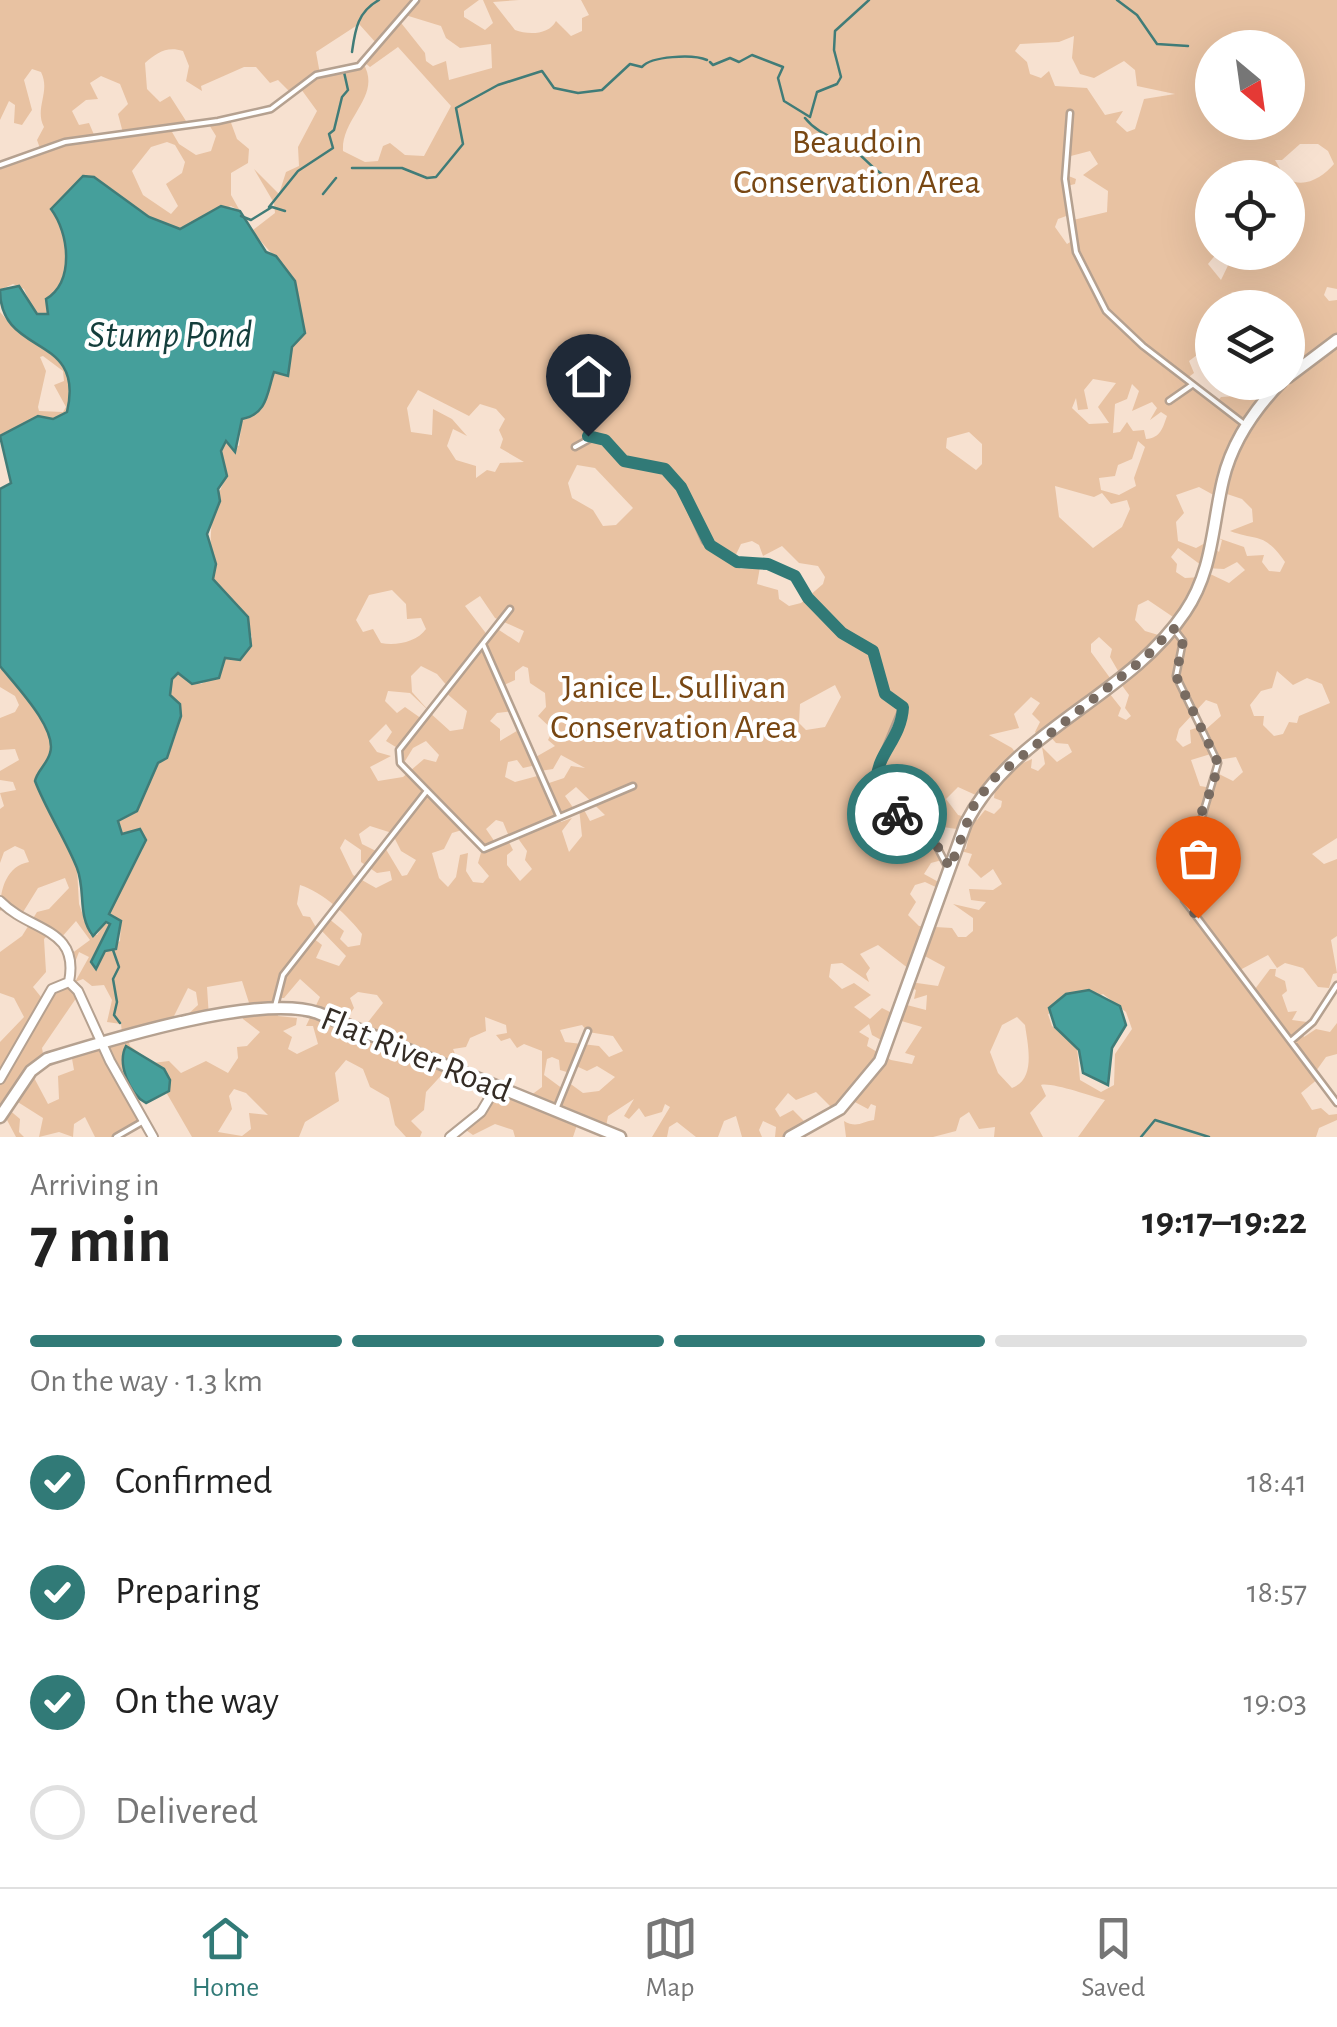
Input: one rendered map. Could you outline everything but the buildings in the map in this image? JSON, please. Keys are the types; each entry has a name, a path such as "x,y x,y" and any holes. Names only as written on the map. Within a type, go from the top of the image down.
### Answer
{"main road":[{"path":"1305,364 1337,340"},
{"path":"796,1136 848,1102 880,1060 973,807 992,780 1146,657 1173,628 1205,572 1225,471 1246,425 1266,400"},
{"name":"Flat River Road","path":"0,1116 37,1065 274,1006 314,1012 620,1137"}],"street":[{"path":"0,164 64,142 218,121 272,109 316,74 362,64 416,0"},
{"path":"1070,113 1066,178 1078,257 1109,315 1246,425"},
{"path":"1169,401 1192,385"},
{"path":"575,447 588,436 599,437 624,461 665,469 681,487 710,545 737,562 768,564 795,576 808,598 842,633 873,651 885,694 903,707 877,768 880,793 908,825 932,837 950,868"},
{"path":"510,609 397,753 400,763 482,849 633,786"},
{"path":"1173,628 1183,641 1178,680 1218,763 1202,817 1181,860 1184,900 1337,1103"},
{"path":"482,644 560,816"},
{"path":"274,1006 283,975 426,791"},
{"path":"0,900 66,944 71,957 72,984 153,1137"},
{"path":"0,1079 52,989 72,984"},
{"path":"1292,1040 1312,1022 1337,985"},
{"path":"556,1111 588,1031"},
{"path":"450,1137 478,1116 496,1088"},
{"path":"116,1137 144,1121"}],"green space":[{"path":"0,0 479,0 464,11 464,17 485,30 493,23 483,0 519,0 493,2 515,30 538,33 556,21 571,36 582,31 582,18 589,15 581,0 1337,0 1337,289 1327,287 1324,295 1329,301 1337,300 1337,838 1312,854 1324,864 1337,859 1337,936 1331,940 1337,973 1333,974 1329,988 1318,987 1303,968 1285,963 1277,968 1268,955 1240,970 1255,989 1270,969 1276,969 1275,976 1285,981 1287,991 1282,995 1288,1012 1297,1011 1292,1020 1307,1022 1301,1030 1304,1037 1316,1029 1330,1032 1337,1023 1337,1054 1326,1057 1316,1071 1319,1078 1301,1093 1312,1110 1321,1108 1329,1115 1337,1114 1337,1120 1319,1128 1316,1137 1078,1137 1105,1100 1041,1085 1046,1096 1030,1113 1043,1137 994,1137 995,1127 979,1129 969,1112 960,1118 956,1131 933,1137 846,1137 844,1121 856,1124 874,1120 876,1106 871,1104 868,1109 851,1100 836,1112 816,1092 796,1100 788,1093 775,1109 780,1117 793,1110 804,1121 810,1120 791,1137 775,1137 776,1127 763,1121 759,1130 762,1137 742,1137 736,1116 724,1121 718,1137 696,1137 677,1122 669,1127 667,1137 652,1137 670,1107 665,1104 662,1112 645,1117 639,1108 629,1119 624,1116 634,1099 608,1116 605,1132 578,1122 573,1137 515,1137 513,1130 495,1124 473,1135 463,1128 496,1088 526,1099 542,1087 542,1051 524,1044 517,1048 510,1038 501,1041 496,1035 507,1033 506,1025 485,1017 486,1031 470,1038 466,1047 453,1049 459,1063 457,1071 448,1068 426,1092 424,1110 411,1121 422,1132 420,1137 406,1137 395,1125 389,1098 370,1087 363,1069 346,1060 335,1073 339,1101 305,1122 299,1137 192,1137 166,1092 170,1080 167,1073 126,1046 126,1078 144,1121 117,1137 95,1137 85,1117 74,1124 73,1137 59,1132 39,1137 43,1118 13,1099 7,1108 20,1119 19,1132 24,1137 16,1137 7,1120 0,1117 0,1042 24,1017 14,998 0,993 0,952 22,936 37,912 49,909 69,888 65,878 38,888 20,917 6,907 0,911 6,879 15,868 29,862 24,850 15,846 4,852 0,863 0,809 4,806 0,793 16,790 13,782 0,780 0,771 19,760 15,749 0,750 0,718 15,712 19,705 15,696 0,687 0,666 48,732 50,753 35,781 77,868 79,904 90,935 97,935 106,921 110,924 92,958 97,969 105,951 120,941 121,921 109,914 143,849 140,829 122,834 118,820 131,815 158,763 168,757 179,725 179,709 170,696 172,679 178,673 201,684 212,678 225,658 238,660 252,637 238,606 213,580 211,527 216,501 227,476 221,451 225,441 239,446 242,418 262,407 275,371 288,376 292,347 304,333 293,279 253,230 275,213 274,203 254,169 279,194 286,172 299,166 298,147 317,111 301,89 293,95 278,80 270,83 256,67 244,67 201,86 202,91 186,81 189,66 183,51 167,50 154,56 145,63 147,89 160,102 170,96 186,121 172,132 179,144 196,155 211,151 216,136 208,123 230,120 237,139 249,149 248,163 231,173 231,195 240,211 231,206 181,229 149,217 111,188 75,184 51,209 65,243 65,269 62,281 46,300 48,314 41,316 33,310 24,289 13,284 0,290 0,165 41,151 37,140 44,127 41,72 32,69 24,80 32,110 22,125 14,123 15,105 9,101 0,120","holes":["402,14 441,26 446,38 460,48 491,44 492,68 449,80 446,61 433,66 426,61 425,53 398,19","359,24 377,44 364,62 370,67 398,47 451,106 424,156 405,155 390,143 383,146 378,161 365,162 343,151 348,128 368,86 363,63 355,69 320,74 316,52","1074,36 1072,58 1080,74 1094,78 1124,61 1135,70 1137,86 1175,94 1144,99 1135,129 1127,132 1116,122 1123,111 1105,115 1087,88 1055,86 1049,71 1041,78 1030,74 1027,62 1015,51 1020,44 1059,42","101,76 120,84 128,104 118,114 123,133 95,137 89,123 79,125 72,111 86,100 98,99 90,83","167,142 175,145 185,162 182,173 166,184 178,206 171,214 143,195 132,171 151,147","1090,151 1098,164 1083,175 1108,191 1107,212 1073,220 1075,239 1067,244 1055,227 1058,219 1069,215 1067,186 1075,184 1076,179 1066,175 1067,157","1093,379 1116,383 1098,407 1109,423 1089,424 1072,408 1076,398 1078,410 1088,409 1084,390","1132,384 1139,391 1132,411 1152,402 1157,408 1150,420 1161,412 1167,416 1163,428 1151,438 1146,439 1144,430 1133,431 1127,422 1120,432 1113,433 1115,404 1127,399","418,390 469,416 480,404 496,409 505,419 499,430 503,439 500,448 524,462 500,463 495,472 487,470 476,478 476,466 456,460 447,446 453,429 467,436 452,419 433,409 432,435 411,432 407,408","969,432 982,444 982,464 976,470 946,448 947,438","1138,441 1145,447 1134,478 1136,486 1119,495 1101,490 1099,478 1115,476 1118,465 1132,459","577,465 595,468 633,508 616,525 603,526 593,510 572,498 568,483","1055,486 1094,497 1102,493 1111,504 1127,500 1130,509 1122,527 1093,548 1059,517","1199,487 1219,498 1221,492 1242,499 1252,509 1253,522 1230,531 1266,541 1285,562 1280,572 1269,571 1262,562 1264,555 1247,556 1244,547 1215,537 1222,540 1219,552 1207,542 1196,548 1178,541 1176,522 1184,513 1176,495","752,541 759,545 763,556 782,546 799,563 818,566 825,577 823,584 801,603 789,606 779,599 778,590 757,584 760,567 741,569 732,563 741,544","1178,548 1205,568 1224,569 1237,562 1245,570 1229,583 1206,572 1202,577 1185,578 1176,572 1177,564 1171,557","392,590 406,604 407,619 421,618 426,629 417,637 393,644 381,643 373,629 363,632 356,620 369,595","480,596 495,618 524,631 519,643 496,628 488,636 465,606","1148,600 1179,621 1165,637 1145,631 1135,620 1138,605","1099,637 1112,649 1110,657 1121,676 1118,680 1129,695 1125,708 1131,716 1126,720 1118,716 1121,708 1106,689 1113,682 1091,652 1091,644","421,666 437,674 448,687 445,692 467,711 463,729 450,731 429,712 422,719 405,707 397,713 385,701 388,691 410,693 429,711 412,692 411,676","523,666 528,668 530,683 545,693 546,707 538,716 553,730 548,740 555,746 534,758 520,729 500,741 500,729 490,721 497,713 513,711 502,686 515,680 515,672","1277,671 1293,685 1307,678 1322,684 1330,703 1299,716 1297,723 1289,722 1283,734 1274,736 1263,725 1264,716 1254,716 1250,705 1261,691 1272,688","835,685 841,697 825,727 806,730 799,723 800,704","1031,697 1040,703 1032,714 1040,722 1035,732 1041,739 1048,734 1056,743 1068,744 1072,752 1057,762 1042,747 1045,764 1038,771 1031,768 1032,759 1023,763 1012,748 989,735 1019,728 1014,714","1206,700 1217,704 1221,716 1204,731 1199,727 1190,730 1191,743 1183,747 1176,740 1179,729","386,724 392,732 386,741 399,749 396,757 402,766 413,748 426,741 439,755 436,762 424,759 403,777 378,781 370,767 391,756 377,752 369,741","1214,753 1218,760 1236,757 1243,772 1233,781 1217,773 1212,788 1200,786 1191,760","561,755 585,768 571,766 564,778 546,784 541,775 515,782 505,777 508,762 517,760 523,768 536,765 540,771 553,769","576,787 605,815 590,821 582,806 579,808 582,836 569,852 562,831 572,818 561,822 558,817 574,809 565,796","958,787 980,797 995,789 994,798 1002,801 994,814 985,810 977,820 958,815 946,799","496,820 503,822 510,839 517,837 527,851 525,860 532,869 520,881 507,865 507,855 513,850 508,840 497,845 486,829","370,826 392,833 401,851 416,860 407,875 402,876 384,846 378,852 362,844 359,834","943,827 970,831 966,849 957,850 972,854 968,865 981,878 993,869 1002,884 993,890 969,889 971,900 986,902 979,910 953,904 973,918 973,931 966,937 958,937 952,928 919,926 908,915 916,902 910,894 915,885 925,882 942,890 944,885 924,874 931,863 942,860 931,835","462,830 482,849 478,863 489,876 483,883 473,882 466,871 468,853 460,855 456,877 448,887 439,878 432,853 444,849 452,833","345,839 361,850 361,862 377,873 390,871 392,880 376,888 353,875 340,848","300,885 318,893 350,920 362,934 360,945 348,947 340,939 344,931 328,918 320,929 346,956 339,966 316,958 322,945 313,938 318,931 297,904","76,921 90,940 71,954 74,965 79,952 89,957 75,982 83,979 92,986 104,985 112,1000 107,1022 121,1024 122,1033 71,1053 74,1070 58,1076 59,1099 48,1104 31,1072 44,1059 42,1048 79,994 63,982 45,1002 33,987 46,972 44,939 49,934 60,939","878,945 913,972 921,954 945,967 938,986 910,982 909,987 916,990 914,999 927,995 926,1010 903,1004 898,1016 882,1008 870,1019 854,1007 871,995 854,983 842,989 829,977 831,964 842,963 869,982 866,974 870,968 860,954","300,979 320,997 306,1026 313,1026 318,1044 297,1054 288,1049 292,1037 283,1031 296,1025 297,1018 278,1016 276,998 284,998","242,981 251,1009 241,1012 243,1019 260,1032 247,1046 237,1047 238,1058 228,1073 206,1061 181,1073 169,1061 153,1063 130,1046 128,1039 172,1020 188,988 196,992 198,1005 185,1017 209,1018 207,987","358,992 377,995 383,1003 361,1031 343,1024 354,1008 350,998","1103,994 1126,1012 1132,1029 1115,1054 1114,1085 1101,1092 1080,1080 1077,1047 1052,1026 1048,1014","1017,1017 1025,1025 1029,1052 1025,1077 1012,1088 998,1073 990,1052 1002,1025","898,1020 922,1027 905,1053 915,1056 912,1064 891,1060 867,1046 869,1038 859,1032 869,1024 872,1035 883,1041","582,1025 588,1032 613,1036 623,1051 609,1057 599,1046 565,1042 560,1030","547,1059 559,1060 560,1070 570,1073 574,1065 587,1071 597,1066 615,1077 599,1091 583,1093 568,1082 563,1089 544,1075","234,1089 246,1093 268,1115 249,1113 251,1129 242,1136 218,1132 232,1109 229,1096"]},
{"path":"0,312 60,362 66,374 69,391 67,412 0,436","holes":["40,357 63,371 64,381 54,385 66,407 63,412 39,411 46,371"]}],"water":[{"name":"Stump Pond","path":"83,176 94,177 149,217 180,229 221,206 240,211 266,252 276,256 295,281 305,333 292,347 288,376 274,372 262,407 242,419 235,452 226,441 221,451 227,476 218,489 220,501 207,534 216,564 213,579 248,617 251,646 240,660 225,658 219,678 192,684 178,673 172,679 170,695 180,704 181,716 167,758 158,763 137,811 118,821 122,834 140,829 146,840 109,914 121,921 116,949 105,951 96,969 91,962 110,924 106,922 93,936 88,928 77,868 35,781 50,753 48,732 0,666 0,489 11,483 0,436 38,416 53,419 67,412 70,387 65,369 54,356 13,326 4,311 0,290 19,286 37,314 48,314 46,299 62,281 66,256 62,231 51,209"},
{"path":"1089,990 1120,1006 1126,1025 1112,1048 1108,1085 1083,1073 1079,1050 1055,1027 1049,1008 1066,994"},
{"path":"126,1046 164,1069 170,1080 169,1091 146,1103 140,1099 124,1069"}],"waterway":[{"path":"352,52 362,16 379,0"},
{"path":"710,62 713,65 730,58 739,62 752,55 783,67 778,78 784,101 810,117 817,92 837,84 841,77 834,50 835,31 869,0"},
{"path":"1117,0 1137,15 1157,44 1188,46"},
{"path":"352,168 402,168 427,178 436,177 463,144 456,108 498,85 542,71 554,88 578,93 602,90 630,64 642,67 673,57 707,60"},
{"path":"269,207 298,171 333,148 329,134 334,130 342,97 348,90 344,72"},
{"path":"805,118 817,130 852,148 889,179"},
{"path":"323,194 336,178"},
{"path":"241,216 251,220 272,207 285,211"},
{"path":"113,950 119,967 113,979 117,1002 114,1015 120,1023"},
{"path":"1141,1137 1155,1120 1209,1137"}],"way so far":[{"path":"897,814 908,825 932,837 950,868 973,807 992,780 1146,657 1173,628 1183,641 1176,671 1178,680 1218,763 1202,817 1181,860 1184,900 1198,918"}],"route":[{"path":"588,436 605,440 621,460 665,469 681,487 705,541 737,562 768,564 789,572 842,633 873,651 885,694 899,700 903,707 901,721 877,770 883,798 897,814"}],"park label":[{"name":"Beaudoin Conservation Area","path":"857,162"},
{"name":"Janice L. Sullivan Conservation Area","path":"674,707"}]}
